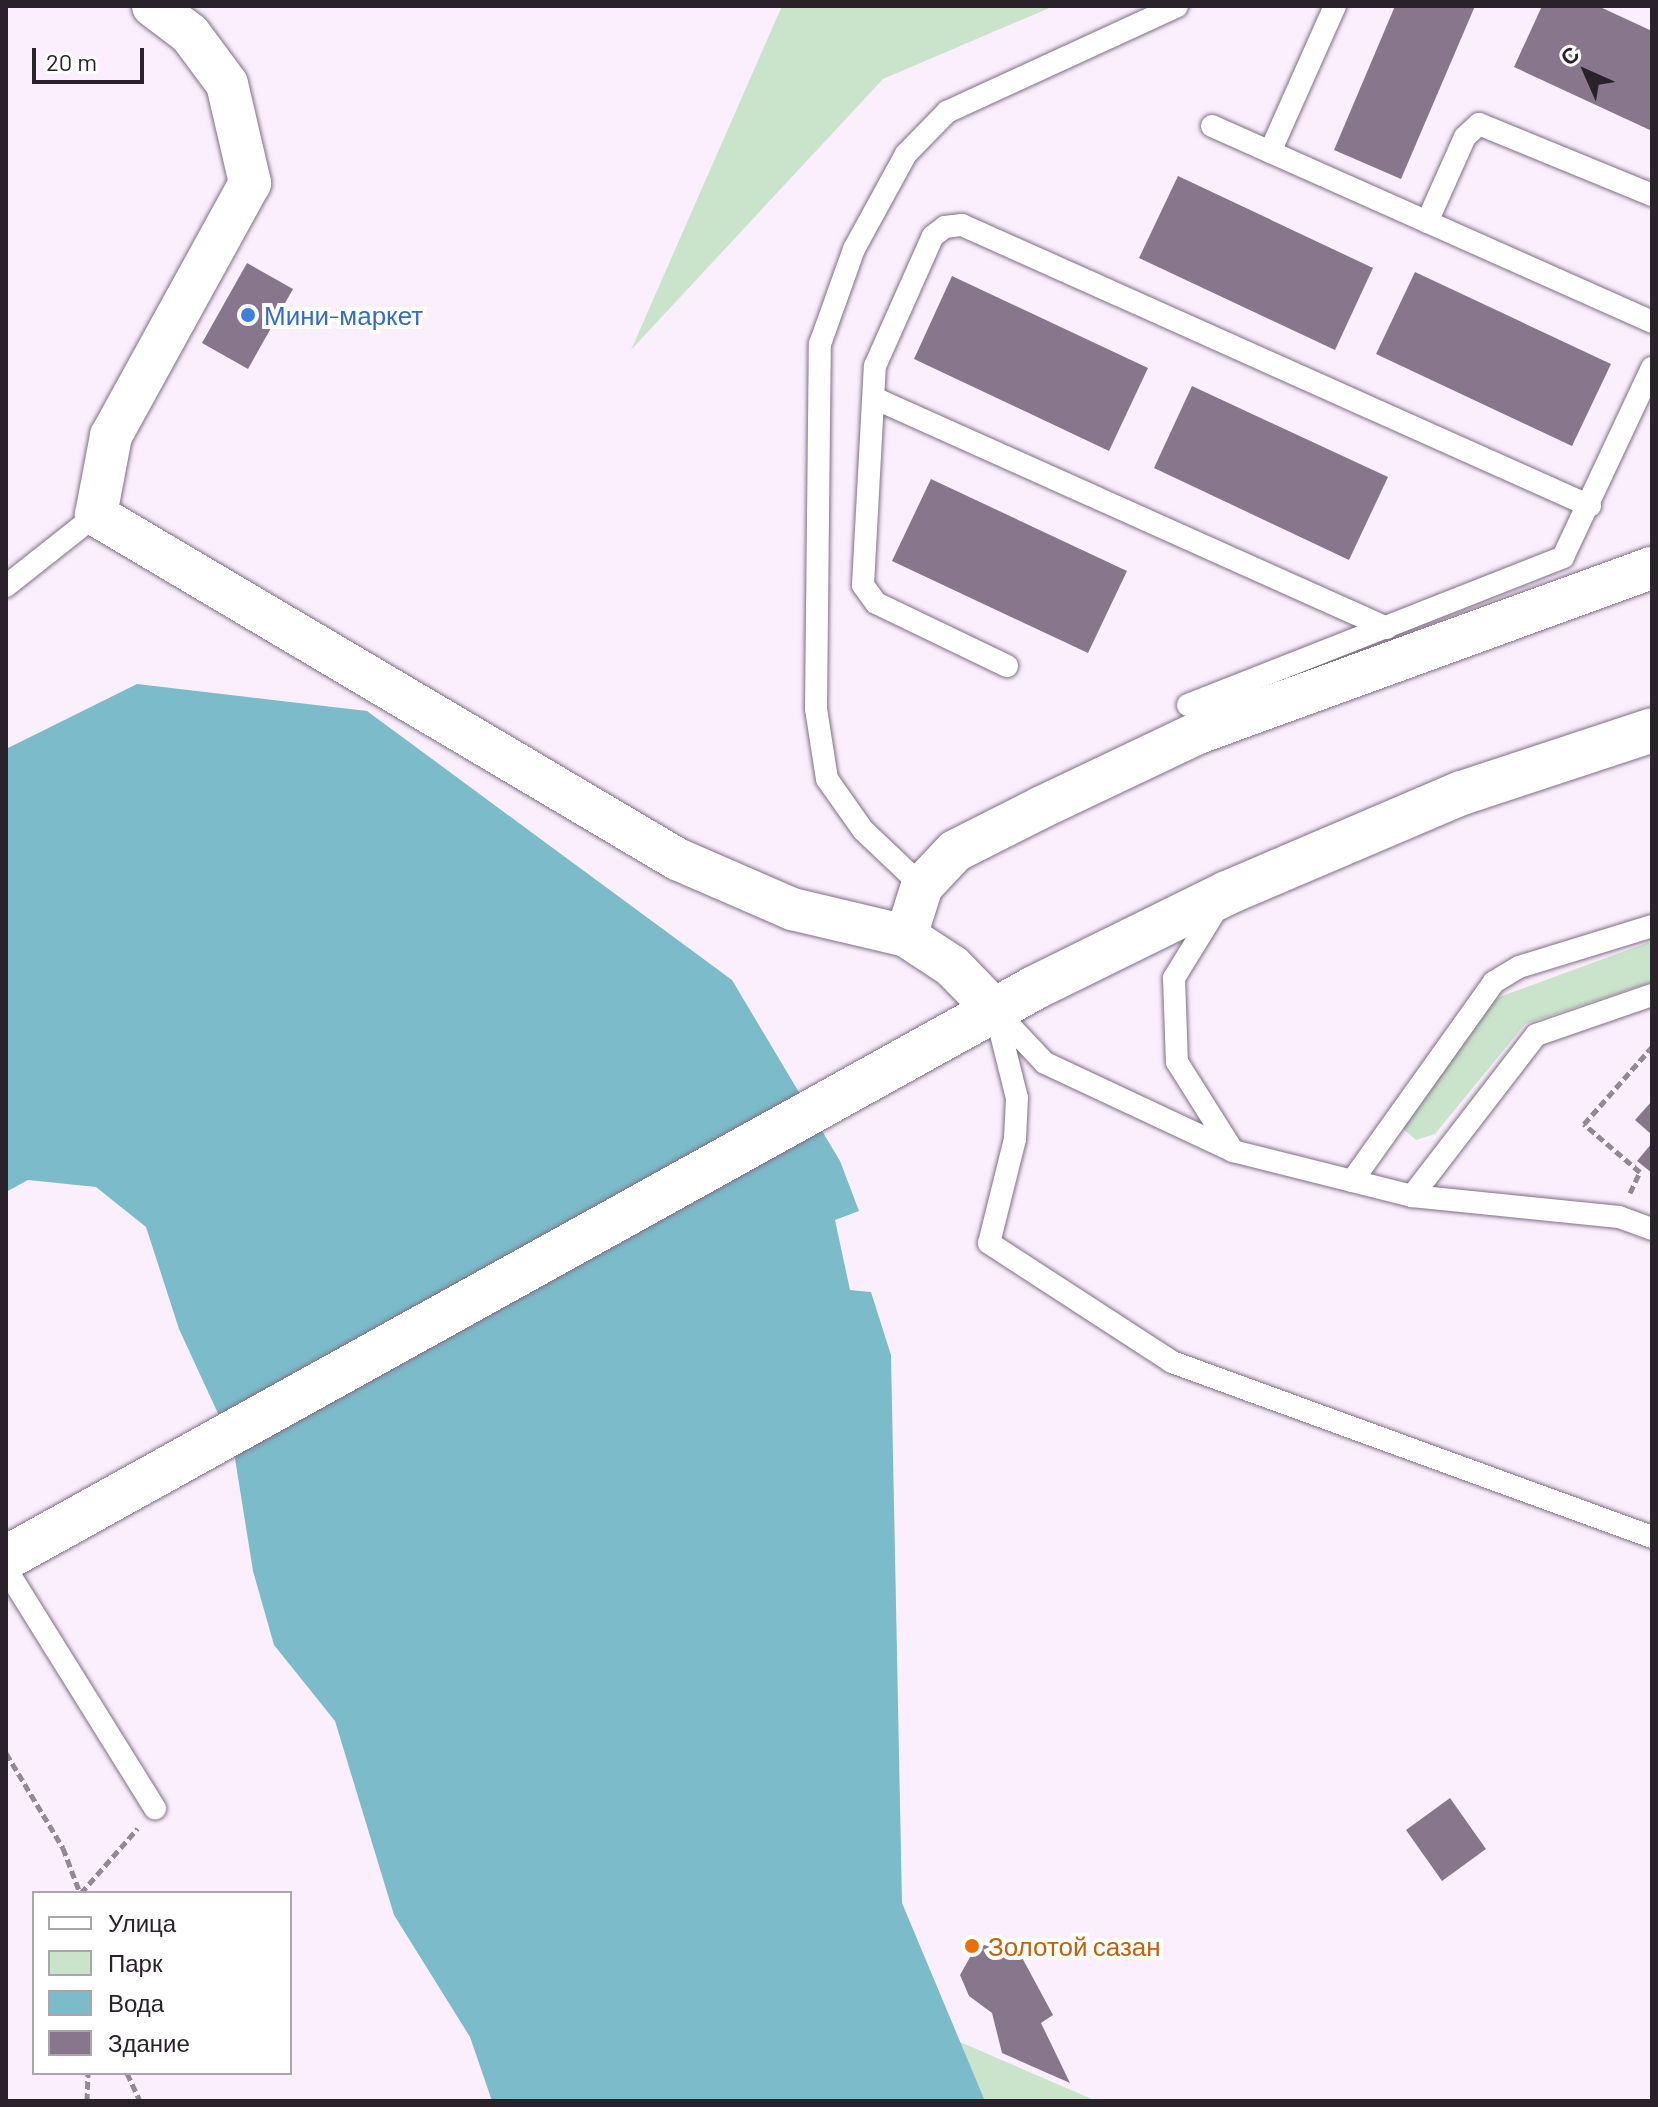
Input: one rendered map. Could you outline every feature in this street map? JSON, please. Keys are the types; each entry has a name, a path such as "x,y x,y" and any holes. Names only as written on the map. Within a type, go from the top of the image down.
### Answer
{"main road":[{"path":"6,1558 995,1010 1227,893 1462,793 1652,730"}],"street":[{"path":"153,6 190,34 227,84 250,183 111,436 96,515 677,859 792,909 906,936 952,966 995,1010"},
{"path":"906,936 922,886 955,851 1198,733 1652,568"}],"lane":[{"path":"922,886 863,830 827,779 816,709 820,344 861,235 906,154 947,112 1177,6"},
{"path":"1270,152 1335,6"},
{"path":"1427,222 1465,137 1479,124 1652,195"},
{"path":"1212,126 1652,322"},
{"path":"1007,666 867,595 875,366 933,236 962,225 1590,506"},
{"path":"1188,705 1547,568 1574,542 1652,368"},
{"path":"874,398 1387,628"},
{"path":"6,586 96,515"},
{"path":"1227,893 1174,978 1177,1062 1233,1151"},
{"path":"1352,1181 1494,982 1519,967 1652,926"},
{"path":"1412,1196 1536,1035 1652,995"},
{"path":"995,1010 1045,1063 1233,1151 1412,1196 1619,1217 1652,1229"},
{"path":"995,1010 1017,1098 1015,1139 989,1243 1172,1362 1652,1537"},
{"path":"6,1569 155,1808"}],"path":[{"path":"1619,1217 1640,1172 1584,1124 1652,1047"},
{"path":"6,1753 63,1848 79,1891"},
{"path":"82,1891 155,1808"},
{"path":"87,2101 88,2075"},
{"path":"128,2075 140,2101"}],"green space":[{"path":"782,6 1054,6 883,79 631,350"},
{"path":"1652,941 1652,982 1525,1024 1435,1134 1416,1140 1402,1128 1491,1000"},
{"path":"960,2042 1085,2096 1096,2101 985,2101"}],"water":[{"path":"137,684 367,711 732,980 840,1161 859,1211 835,1220 850,1290 871,1292 891,1355 902,1903 985,2101 492,2101 470,2037 394,1915 335,1721 274,1645 253,1571 233,1446 179,1329 146,1227 96,1187 28,1180 6,1192 6,749"}],"building":[{"path":"1395,6 1475,6 1401,179 1334,150"},
{"path":"1542,6 1598,6 1652,31 1652,131 1514,67"},
{"path":"1178,176 1373,268 1335,350 1139,258"},
{"path":"247,263 293,289 248,369 202,343"},
{"path":"1415,272 1611,364 1572,446 1376,354"},
{"path":"952,276 1148,368 1109,451 914,359"},
{"path":"1192,386 1388,477 1349,560 1154,468"},
{"path":"931,479 1127,571 1088,653 892,561"},
{"path":"1652,1101 1652,1135 1635,1120"},
{"path":"1652,1143 1652,1173 1637,1161"},
{"path":"1450,1798 1486,1849 1442,1881 1406,1830"},
{"path":"993,1940 1013,1941 1053,2015 1041,2023 1070,2083 1002,2053 992,2013 969,1996 960,1975 973,1952"}],"place":[{"name":"Мини-маркет","path":"248,315"},
{"name":"Золотой сазан","path":"972,1946"}]}
